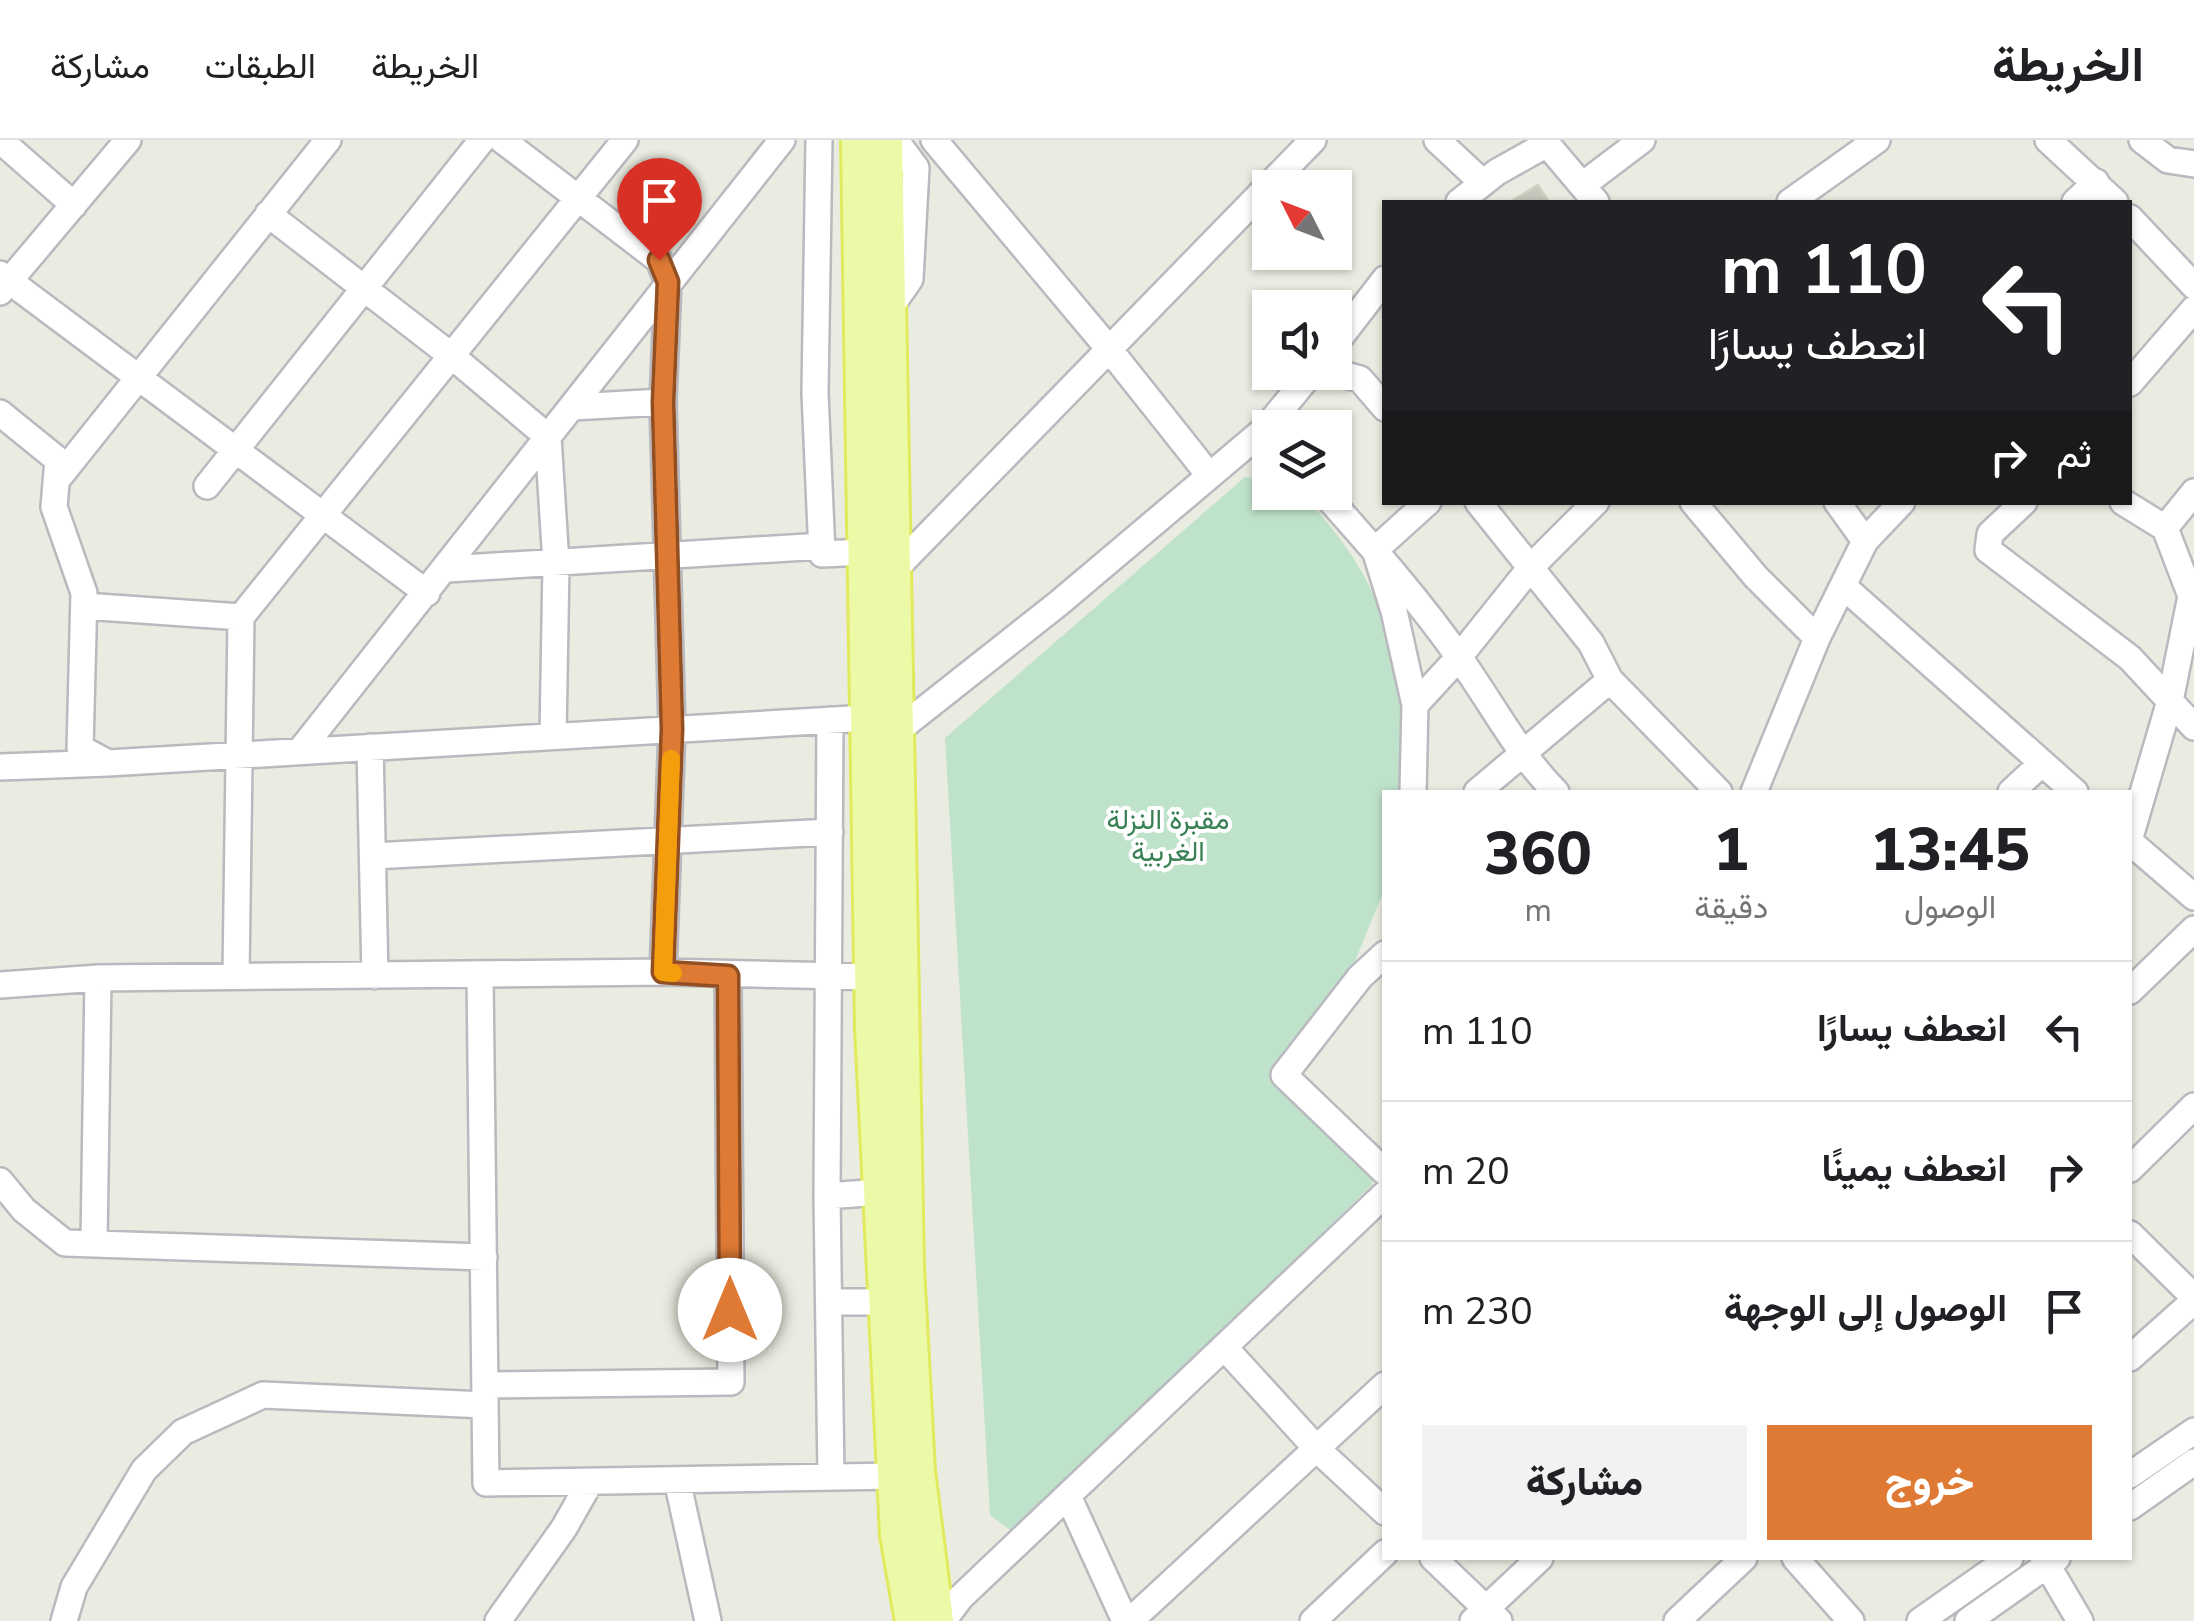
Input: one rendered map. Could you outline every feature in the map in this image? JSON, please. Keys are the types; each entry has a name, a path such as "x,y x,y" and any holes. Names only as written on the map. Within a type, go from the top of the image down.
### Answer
{"main road":[{"path":"858,140 865,552 882,725 886,976 880,1192 898,1536 912,1621"},
{"path":"882,725 894,570 889,309 894,141"},
{"path":"886,976 918,1472 952,1615"}],"street":[{"path":"0,140 74,205"},
{"path":"128,140 3,282 137,376 427,593"},
{"path":"206,486 482,140"},
{"path":"502,140 659,260 668,282 663,402 672,729 663,972"},
{"path":"236,976 241,617 625,140"},
{"path":"300,751 782,140"},
{"path":"819,140 815,393 822,554 865,552"},
{"path":"934,140 1109,348 1209,476"},
{"path":"894,570 1313,140"},
{"path":"1437,140 1483,183"},
{"path":"1462,200 1548,142 1590,193 1642,140"},
{"path":"1796,200 1877,140"},
{"path":"2048,140 2113,200"},
{"path":"2142,140 2168,160 2194,164"},
{"path":"56,481 323,142"},
{"path":"2076,200 2096,182"},
{"path":"268,214 548,437 556,564 553,736"},
{"path":"2132,220 2194,286"},
{"path":"1352,322 1382,283"},
{"path":"2132,381 2194,309"},
{"path":"1352,377 1360,379 1382,405"},
{"path":"572,406 663,402"},
{"path":"0,413 58,460 54,507 84,592 80,748 108,763"},
{"path":"0,766 830,720 882,725 1059,603 1252,443"},
{"path":"2165,528 2194,492"},
{"path":"1374,550 1425,505"},
{"path":"1480,505 1591,643 1610,680 1717,790"},
{"path":"1414,705 1459,657 1531,567 1593,505"},
{"path":"1696,505 1756,576 1817,638"},
{"path":"1838,505 1865,542"},
{"path":"1755,790 1817,638 1865,542 1899,505"},
{"path":"2021,505 1990,534 1988,550 2130,658 2194,727"},
{"path":"2128,505 2165,528 2193,597 2170,701 2132,832"},
{"path":"1339,510 1459,657 1525,755 1554,790"},
{"path":"447,569 822,546"},
{"path":"1374,550 1394,611 1414,705 1412,790"},
{"path":"1843,586 2072,790"},
{"path":"84,606 241,617"},
{"path":"1481,790 1610,680"},
{"path":"830,720 831,1478"},
{"path":"370,747 375,976"},
{"path":"2013,790 2042,763"},
{"path":"373,856 830,832"},
{"path":"2132,841 2194,896"},
{"path":"2132,988 2194,929"},
{"path":"1382,957 1360,977 1284,1075 1382,1169"},
{"path":"0,984 98,978 663,972 886,976"},
{"path":"480,976 486,1484 895,1476"},
{"path":"64,1621 74,1587 144,1470 182,1432 263,1395 485,1395 731,1382 728,976"},
{"path":"94,1244 98,978"},
{"path":"2132,1167 2194,1106"},
{"path":"0,1181 24,1210 65,1243 484,1257"},
{"path":"828,1196 880,1192"},
{"path":"952,1615 1068,1496 1382,1197"},
{"path":"2132,1236 2194,1299 2132,1356"},
{"path":"831,1302 886,1302"},
{"path":"1224,1348 1318,1450 1382,1509"},
{"path":"1068,1496 1128,1621 1382,1387"},
{"path":"2132,1475 2194,1431"},
{"path":"2132,1505 2194,1462"},
{"path":"677,1480 708,1621"},
{"path":"498,1621 564,1528 590,1482"},
{"path":"1312,1621 1382,1556"},
{"path":"1435,1560 1486,1617 1538,1560"},
{"path":"1677,1621 1742,1560"},
{"path":"1797,1560 1851,1621"},
{"path":"1920,1621 2007,1560"},
{"path":"1968,1621 2050,1560 2080,1621"}],"green space":[{"name":"مقبرة النزلة الغربية","path":"1245,477 1252,478 1252,510 1316,510 1332,528 1374,596 1397,667 1410,790 1382,790 1382,895 1348,978 1269,1073 1374,1175 1372,1185 1013,1532 990,1515 945,738"}],"building":[{"path":"1538,185 1548,200 1513,200"}],"slow traffic":[{"path":"671,759 663,972 673,973"}],"route":[{"path":"659,260 668,282 663,402 672,729 663,972 728,976 730,1310"}]}
